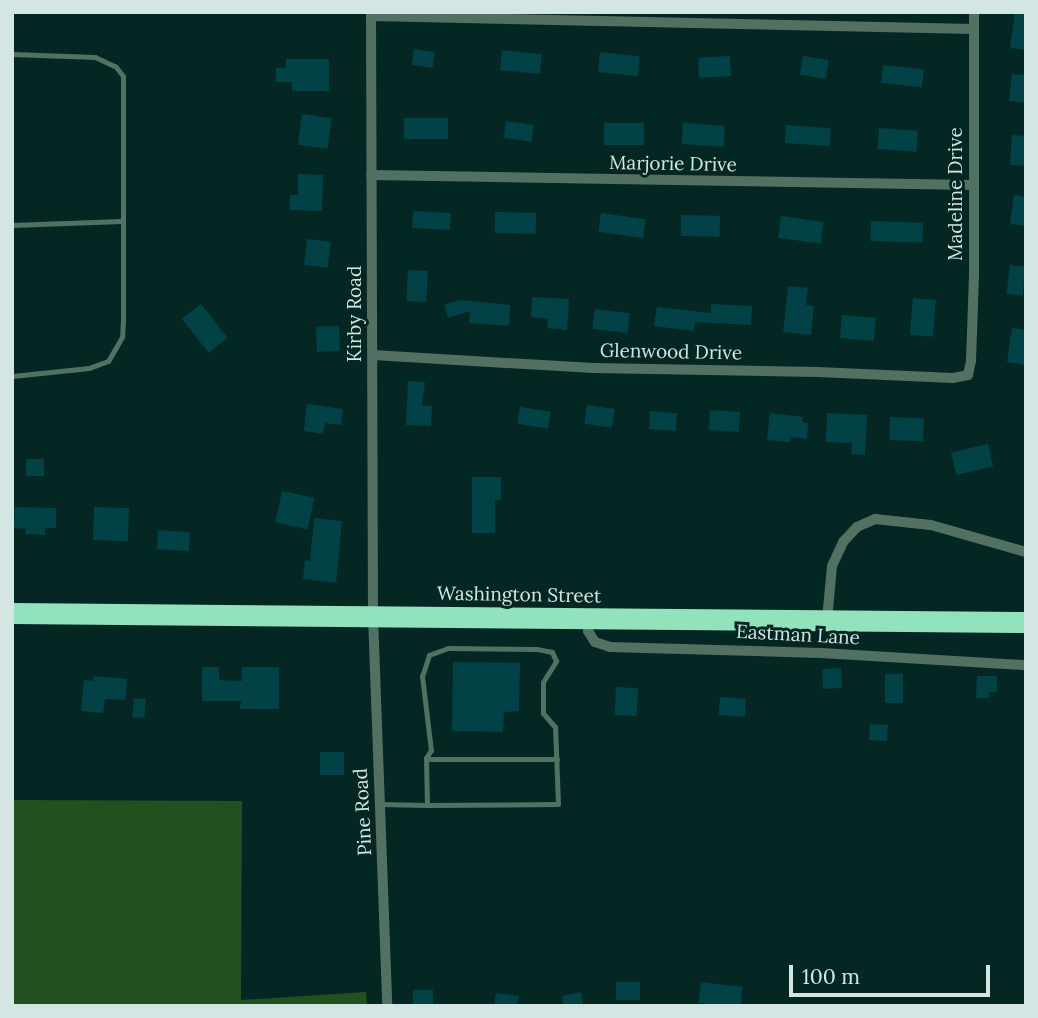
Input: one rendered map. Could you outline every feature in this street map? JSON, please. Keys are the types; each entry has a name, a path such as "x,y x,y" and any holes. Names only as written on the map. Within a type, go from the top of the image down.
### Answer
{"highway":[{"name":"Washington Street","path":"12,613 1026,622"}],"street":[{"name":"Madeline Drive","path":"968,375 971,361 974,274 974,12"},
{"path":"371,14 974,29"},
{"name":"Kirby Road","path":"371,14 373,616"},
{"name":"Marjorie Drive","path":"372,175 973,185"},
{"name":"Glenwood Drive","path":"373,355 594,368 818,372 953,378 968,375"},
{"path":"827,620 832,566 843,542 857,527 875,519 931,525 1026,552"},
{"name":"Pine Road","path":"373,616 387,1006"},
{"name":"Eastman Lane","path":"588,618 588,631 595,642 610,647 809,652 1026,665"}],"lane":[{"path":"12,54 95,57 116,67 123,76 122,337 108,361 89,368 12,376"},
{"path":"12,225 122,220"},
{"path":"380,804 427,804 558,804 555,727 543,713 543,682 556,661 552,652 537,649 448,648 429,655 424,669 431,750 426,759 427,804"},
{"path":"426,759 557,759"}],"green space":[{"path":"12,800 242,801 241,1000 366,992 367,1006 12,1006"}],"building":[{"path":"1015,12 1026,14 1026,50 1010,48"},
{"path":"414,49 435,52 433,68 412,65"},
{"path":"502,50 542,54 540,74 500,70"},
{"path":"600,52 640,56 638,76 598,72"},
{"path":"730,56 731,76 699,78 698,58"},
{"path":"803,56 829,60 826,79 800,75"},
{"path":"286,59 329,59 329,91 292,91 292,82 276,82 276,68 286,68"},
{"path":"883,65 924,69 922,87 881,83"},
{"path":"1012,74 1026,75 1026,103 1009,101"},
{"path":"302,114 332,118 327,149 298,145"},
{"path":"404,118 448,118 448,139 404,139"},
{"path":"506,121 534,125 531,142 504,138"},
{"path":"604,123 644,123 644,145 604,145"},
{"path":"683,123 725,126 723,147 682,144"},
{"path":"786,125 831,128 830,146 785,143"},
{"path":"879,128 918,131 916,152 878,149"},
{"path":"1012,135 1026,136 1024,166 1010,165"},
{"path":"298,174 323,175 322,211 290,210 290,195 298,195"},
{"path":"1014,195 1026,197 1026,226 1010,224"},
{"path":"413,211 451,213 450,230 412,228"},
{"path":"495,212 536,213 536,234 495,233"},
{"path":"601,213 646,219 643,238 598,232"},
{"path":"681,215 720,216 720,237 681,236"},
{"path":"781,216 824,222 821,244 778,238"},
{"path":"871,221 923,223 922,243 870,241"},
{"path":"307,239 331,242 328,268 304,265"},
{"path":"1010,265 1026,267 1022,296 1006,294"},
{"path":"408,270 428,271 426,302 406,301"},
{"path":"788,286 808,288 806,305 814,306 811,335 783,332"},
{"path":"532,297 569,299 567,330 547,328 548,319 531,317"},
{"path":"913,298 936,300 933,337 910,335"},
{"path":"460,300 510,305 509,326 469,323 470,311 448,318 444,305"},
{"path":"201,304 227,338 209,353 182,319"},
{"path":"711,304 752,306 751,325 695,322 694,331 654,326 657,307 711,313"},
{"path":"595,309 630,313 627,333 593,329"},
{"path":"842,315 876,318 874,341 840,338"},
{"path":"339,326 340,351 317,352 316,327"},
{"path":"1012,328 1026,330 1024,365 1007,362"},
{"path":"408,381 425,382 422,406 432,406 431,426 406,425"},
{"path":"307,404 343,409 341,425 325,423 323,434 304,431"},
{"path":"587,405 615,409 612,428 584,424"},
{"path":"520,407 551,412 548,429 517,424"},
{"path":"710,410 740,412 739,432 709,430"},
{"path":"650,411 677,413 676,431 649,429"},
{"path":"770,413 803,417 802,422 808,423 807,439 791,437 790,442 767,440"},
{"path":"827,413 867,415 865,455 851,454 852,443 826,442"},
{"path":"890,417 924,418 923,441 889,440"},
{"path":"988,444 993,466 956,475 951,453"},
{"path":"26,459 44,459 44,476 26,476"},
{"path":"472,477 501,477 501,500 495,500 495,533 472,533"},
{"path":"282,491 314,498 308,529 275,522"},
{"path":"15,507 56,508 56,528 45,528 45,535 25,534 26,529 14,528"},
{"path":"94,507 129,508 128,541 93,540"},
{"path":"314,518 342,521 336,583 303,579 305,560 310,561"},
{"path":"158,530 190,532 189,551 157,549"},
{"path":"453,662 520,663 519,711 504,712 503,732 452,731"},
{"path":"202,667 219,667 219,680 242,681 242,667 279,667 279,709 240,709 241,701 202,701"},
{"path":"841,668 842,688 823,689 822,669"},
{"path":"885,674 903,674 903,703 885,703"},
{"path":"94,676 127,679 125,700 105,699 103,713 81,711 84,680 93,681"},
{"path":"977,676 997,676 997,692 989,692 989,698 976,698"},
{"path":"616,687 638,688 637,716 615,715"},
{"path":"720,697 746,699 745,717 719,715"},
{"path":"134,698 146,699 144,718 132,717"},
{"path":"870,724 888,725 887,741 869,740"},
{"path":"320,752 344,752 344,775 320,775"},
{"path":"616,982 640,982 640,1000 616,1000"},
{"path":"701,982 743,987 740,1006 698,1003"},
{"path":"413,990 433,990 433,1006 413,1006"},
{"path":"581,992 583,1006 564,1006 562,996"},
{"path":"496,993 519,996 517,1006 494,1006"}]}
